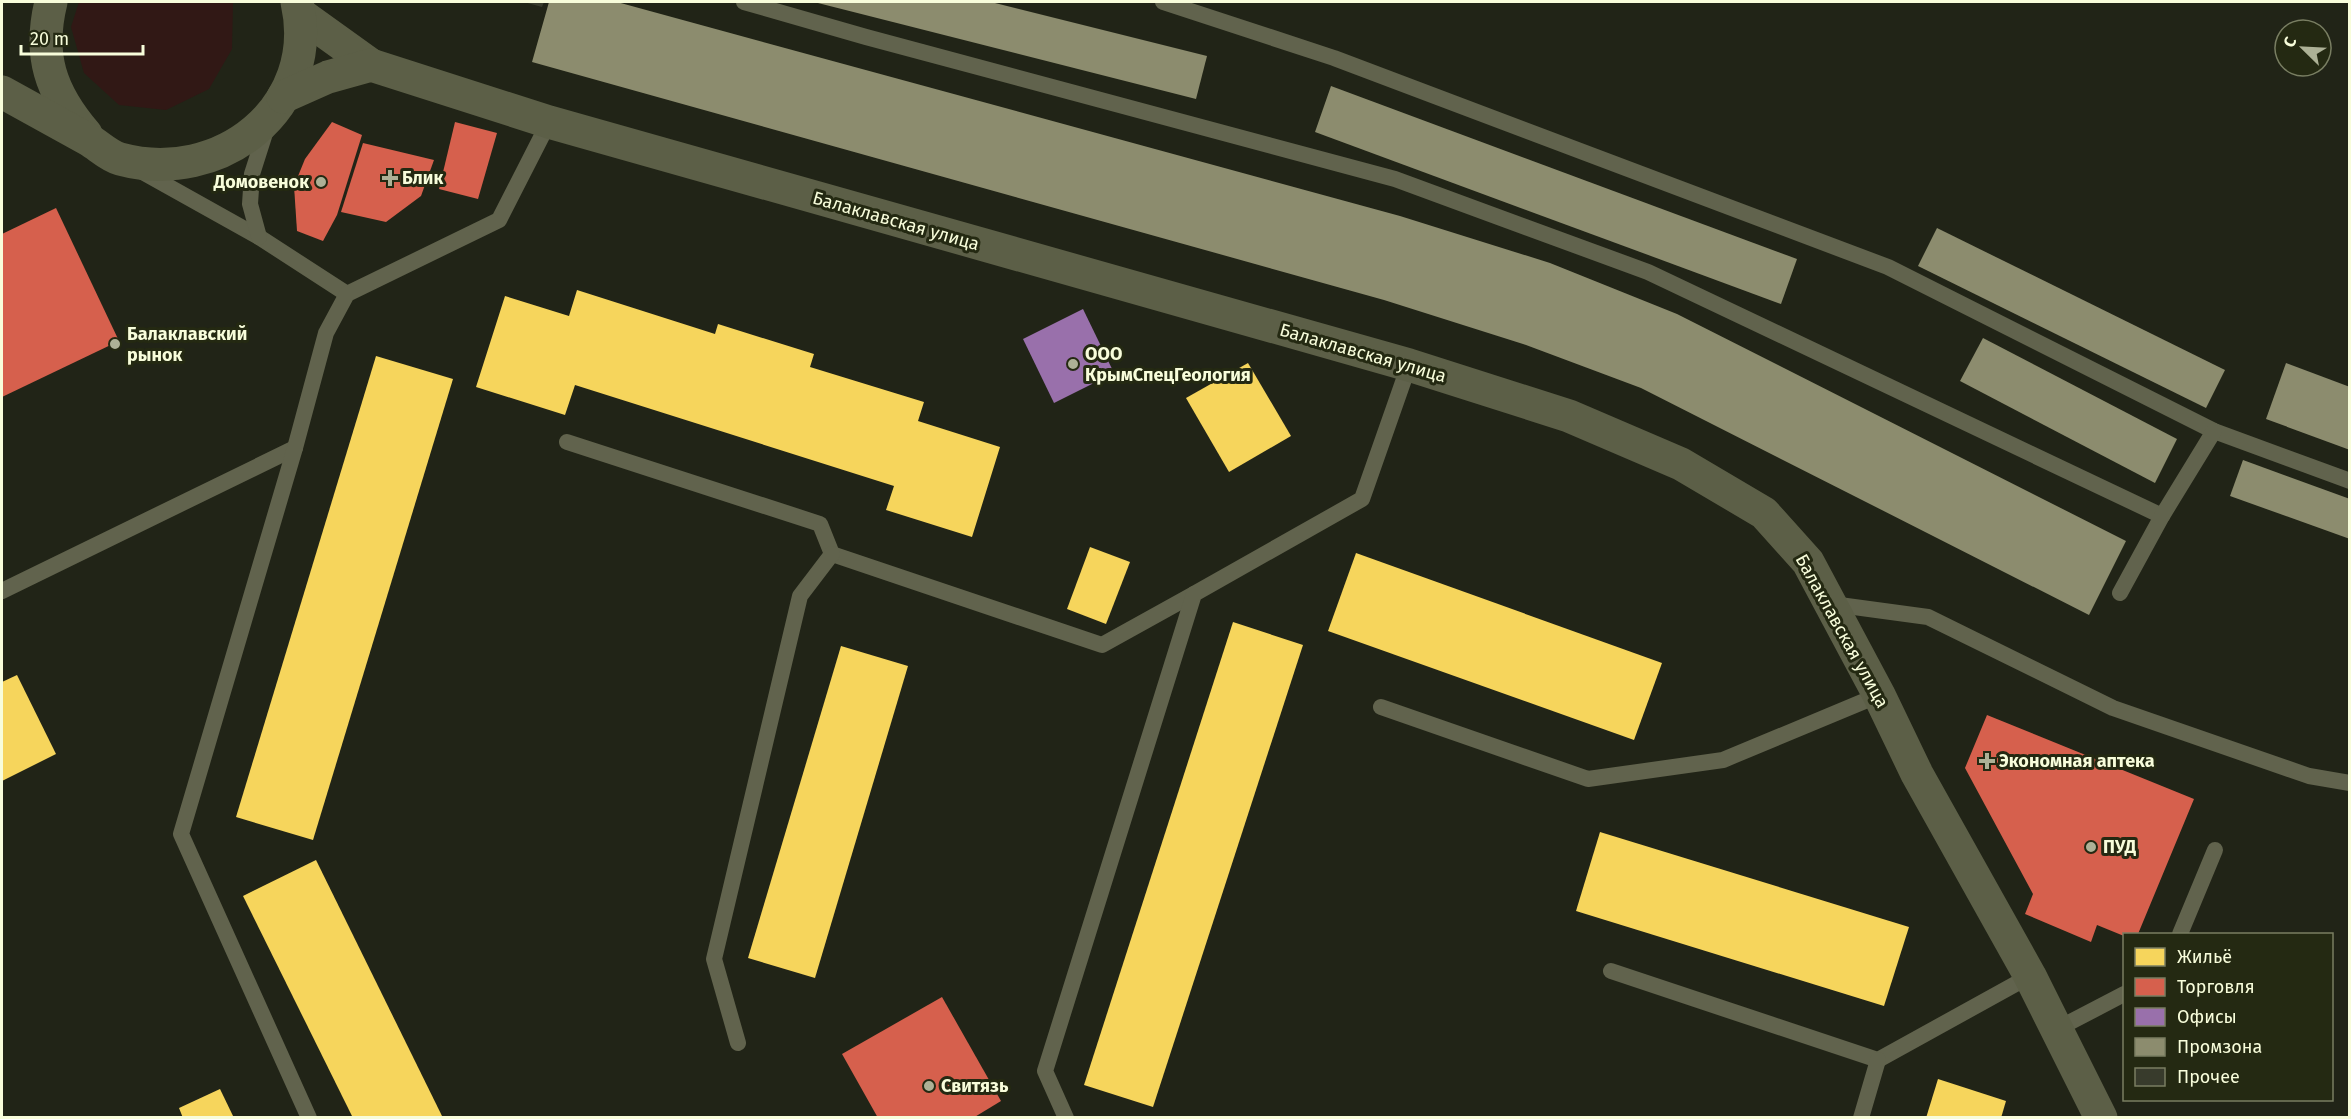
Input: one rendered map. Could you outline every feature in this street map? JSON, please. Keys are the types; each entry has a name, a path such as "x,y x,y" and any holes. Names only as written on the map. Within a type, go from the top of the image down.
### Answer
{"main road":[{"path":"51,2 45,26 48,69 65,109 104,150"},
{"path":"2,92 104,150 144,165 174,166 202,161 252,134 278,104 296,68 301,41 298,8"},
{"name":"Балаклавская улица","path":"298,8 371,65 549,122 1408,365 1569,417 1681,464 1764,513 1808,562 1832,604 1917,774 2030,976 2101,1118"},
{"path":"278,104 328,77 371,65"}],"lane":[{"path":"744,2 1395,179 1648,272 2162,516"},
{"path":"1163,2 1334,58 1888,267 2214,431 2349,481"},
{"path":"259,237 250,204 252,174 278,104"},
{"path":"309,1118 181,834 295,448 326,333 347,294 499,220 549,122"},
{"path":"104,150 259,237 347,294"},
{"path":"567,442 820,524 832,554 1102,645 1362,499 1408,365"},
{"path":"2120,593 2162,516 2214,431"},
{"path":"2,591 295,448"},
{"path":"738,1043 714,959 800,596 832,554"},
{"path":"1066,1118 1044,1071 1194,594"},
{"path":"1832,604 1928,616 2113,708 2309,776 2349,783"},
{"path":"1381,707 1588,779 1723,760 1879,695"},
{"path":"2180,933 2216,850"},
{"path":"1611,971 1878,1060"},
{"path":"1861,1118 1878,1060 2030,976"},
{"path":"2057,1029 2123,995"}],"shaded area":[{"path":"79,2 233,2 232,49 209,89 166,110 119,105 84,73 71,27"}],"building: Жильё":[{"path":"577,290 715,334 718,324 814,354 810,367 924,402 918,421 1000,447 972,537 886,510 894,486 575,385 565,415 476,387 505,296 569,316"},
{"path":"376,356 453,379 313,840 236,817"},
{"path":"1248,363 1291,436 1229,472 1186,398"},
{"path":"1090,547 1130,562 1106,624 1067,609"},
{"path":"1356,553 1662,663 1634,740 1328,631"},
{"path":"1233,622 1303,645 1153,1107 1084,1085"},
{"path":"841,646 908,666 815,978 748,958"},
{"path":"17,675 56,754 2,781 2,682"},
{"path":"1600,832 1909,927 1884,1006 1576,911"},
{"path":"316,860 443,1118 353,1118 243,896"},
{"path":"1938,1079 2006,1101 2001,1118 1926,1118"},
{"path":"220,1089 234,1118 183,1118 179,1108"}],"building: Торговля":[{"name":"Домовенок","path":"332,122 362,135 337,215 323,241 297,231 294,186 305,159"},
{"path":"455,122 497,133 478,199 439,189"},
{"name":"Блик","path":"363,143 434,160 421,196 386,222 341,212"},
{"name":"Балаклавский рынок","path":"56,208 119,341 2,397 2,234"},
{"name":"ПУД","path":"1987,715 2194,799 2138,933 2123,933 2123,936 2097,925 2091,942 2025,914 2033,894 1965,768"},
{"path":"942,997 1001,1101 973,1118 878,1118 842,1054"}],"building: Офисы":[{"path":"1083,309 1114,373 1054,403 1023,339"}],"building: Промзона":[{"path":"549,2 617,2 1400,216 1550,263 1677,314 2126,541 2089,615 1641,388 1523,344 1384,300 532,62"},
{"path":"814,2 991,2 1207,56 1196,99"},
{"path":"1331,86 1797,259 1781,304 1315,132"},
{"path":"1937,228 2225,370 2206,408 1918,266"},
{"path":"1983,338 2177,439 2155,483 1960,381"},
{"path":"2286,363 2350,387 2350,450 2266,419"},
{"path":"2243,460 2350,499 2350,539 2230,496"}],"building: Прочее":[{"path":"524,2 544,2 542,7"}],"place":[{"name":"Блик","path":"390,178"},
{"name":"Домовенок","path":"321,182"},
{"name":"Балаклавский рынок","path":"115,344"},
{"name":"ООО КрымСпецГеология","path":"1073,364"},
{"name":"Экономная аптека","path":"1987,761"},
{"name":"ПУД","path":"2091,847"},
{"name":"Свитязь","path":"929,1086"}]}
